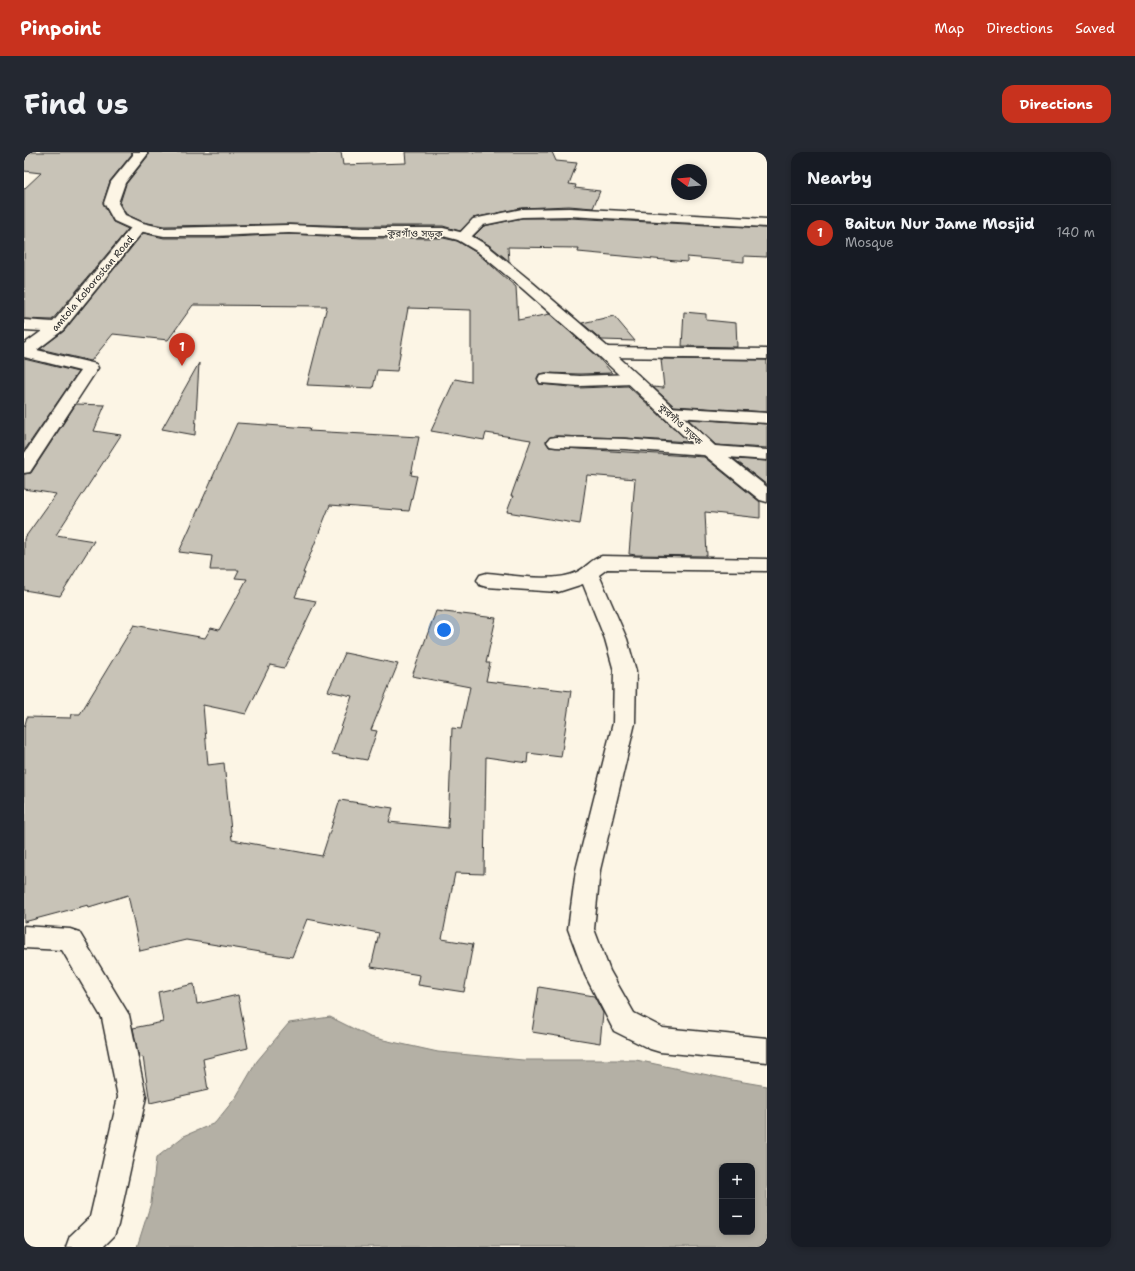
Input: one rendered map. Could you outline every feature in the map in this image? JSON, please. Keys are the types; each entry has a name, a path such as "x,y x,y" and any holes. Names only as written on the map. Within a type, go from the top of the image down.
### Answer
{"street":[{"name":"কুরগাঁও সড়ক","path":"140,152 140,155 118,182 111,203 119,218 138,227 164,232 289,229 361,232 443,232 463,237 483,249 528,286 604,352 709,450 767,496"},
{"path":"463,237 478,222 522,213 570,212 767,224"},
{"name":"amtola Koborostan Road","path":"24,352 57,328 138,227"},
{"path":"24,325 57,328"},
{"path":"24,352 90,368 24,468"},
{"path":"604,352 767,354"},
{"path":"546,379 580,381 632,379"},
{"path":"668,412 767,418"},
{"path":"556,442 625,444 767,455"},
{"path":"487,580 558,585 584,577 602,562 767,565"},
{"path":"588,573 616,639 625,671 624,723 588,870 582,929 598,975 624,1022 660,1040 767,1050"},
{"path":"24,937 70,940 115,1015 132,1097 103,1225 81,1247"}],"shaded area":[{"path":"330,1017 370,1037 438,1052 523,1060 636,1060 767,1086 767,1247 137,1247 151,1203 156,1158 184,1136 215,1123 236,1097 257,1061 289,1023"}],"building":[{"path":"24,152 132,152 132,154 110,181 103,203 113,222 128,229 52,320 24,319 24,189 41,173 24,171"},
{"path":"148,152 341,152 343,165 406,163 405,152 552,152 556,161 577,163 569,184 576,185 575,188 600,191 593,208 569,206 522,208 473,218 460,231 443,226 289,224 164,226 143,222 126,214 120,203 126,184 148,156"},
{"path":"522,218 569,218 767,228 767,257 744,256 744,262 687,257 687,262 578,252 579,248 508,247 509,261 489,245 474,236 484,226"},
{"path":"143,233 164,238 214,238 289,234 361,238 443,238 457,241 477,253 516,287 518,320 550,314 597,356 612,373 539,374 537,378 539,384 580,388 628,386 689,442 556,436 550,437 546,441 549,447 704,457 760,502 760,518 705,512 707,556 636,555 629,554 635,479 587,475 580,524 507,512 513,496 511,496 531,440 486,433 484,440 431,431 455,379 471,382 471,310 408,308 397,371 377,370 373,388 307,385 327,306 193,305 168,340 113,334 91,361 40,349 64,331"},
{"path":"684,312 706,314 706,320 736,323 737,347 682,346"},
{"path":"614,316 635,341 602,340 582,323"},
{"path":"24,359 78,372 24,451"},
{"path":"661,359 767,360 767,412 674,406 653,387 664,388"},
{"path":"199,363 195,435 162,429"},
{"path":"76,404 105,405 94,431 121,435 56,535 94,541 60,596 24,590 24,539 56,494 24,489 24,474 31,473"},
{"path":"688,419 767,424 767,448 716,445"},
{"path":"237,423 310,428 309,431 419,437 411,475 417,476 409,511 330,505 295,597 316,601 284,668 270,665 246,714 203,705 208,765 224,763 232,840 322,856 340,800 393,808 389,822 448,828 452,728 461,729 470,687 412,676 436,611 496,618 486,663 490,663 486,681 571,691 561,757 528,753 527,763 486,757 484,874 455,873 442,939 473,944 464,992 418,985 420,975 371,967 379,933 307,919 292,957 186,940 140,951 128,895 89,907 88,905 24,922 24,728 27,717 71,718 72,714 80,714 134,625 205,638 211,628 219,630 247,579 235,578 239,570 210,570 212,556 179,552"},
{"path":"734,459 767,461 767,485"},
{"path":"345,653 398,664 371,730 377,731 367,760 332,754 352,696 328,691"},
{"path":"194,984 197,1004 238,995 248,1048 203,1059 208,1090 150,1103 143,1057 139,1058 133,1028 163,1022 158,992"},
{"path":"539,987 594,996 603,1013 600,1043 532,1032"}],"place":[{"name":"Baitun Nur Jame Mosjid","path":"182,366"}]}
